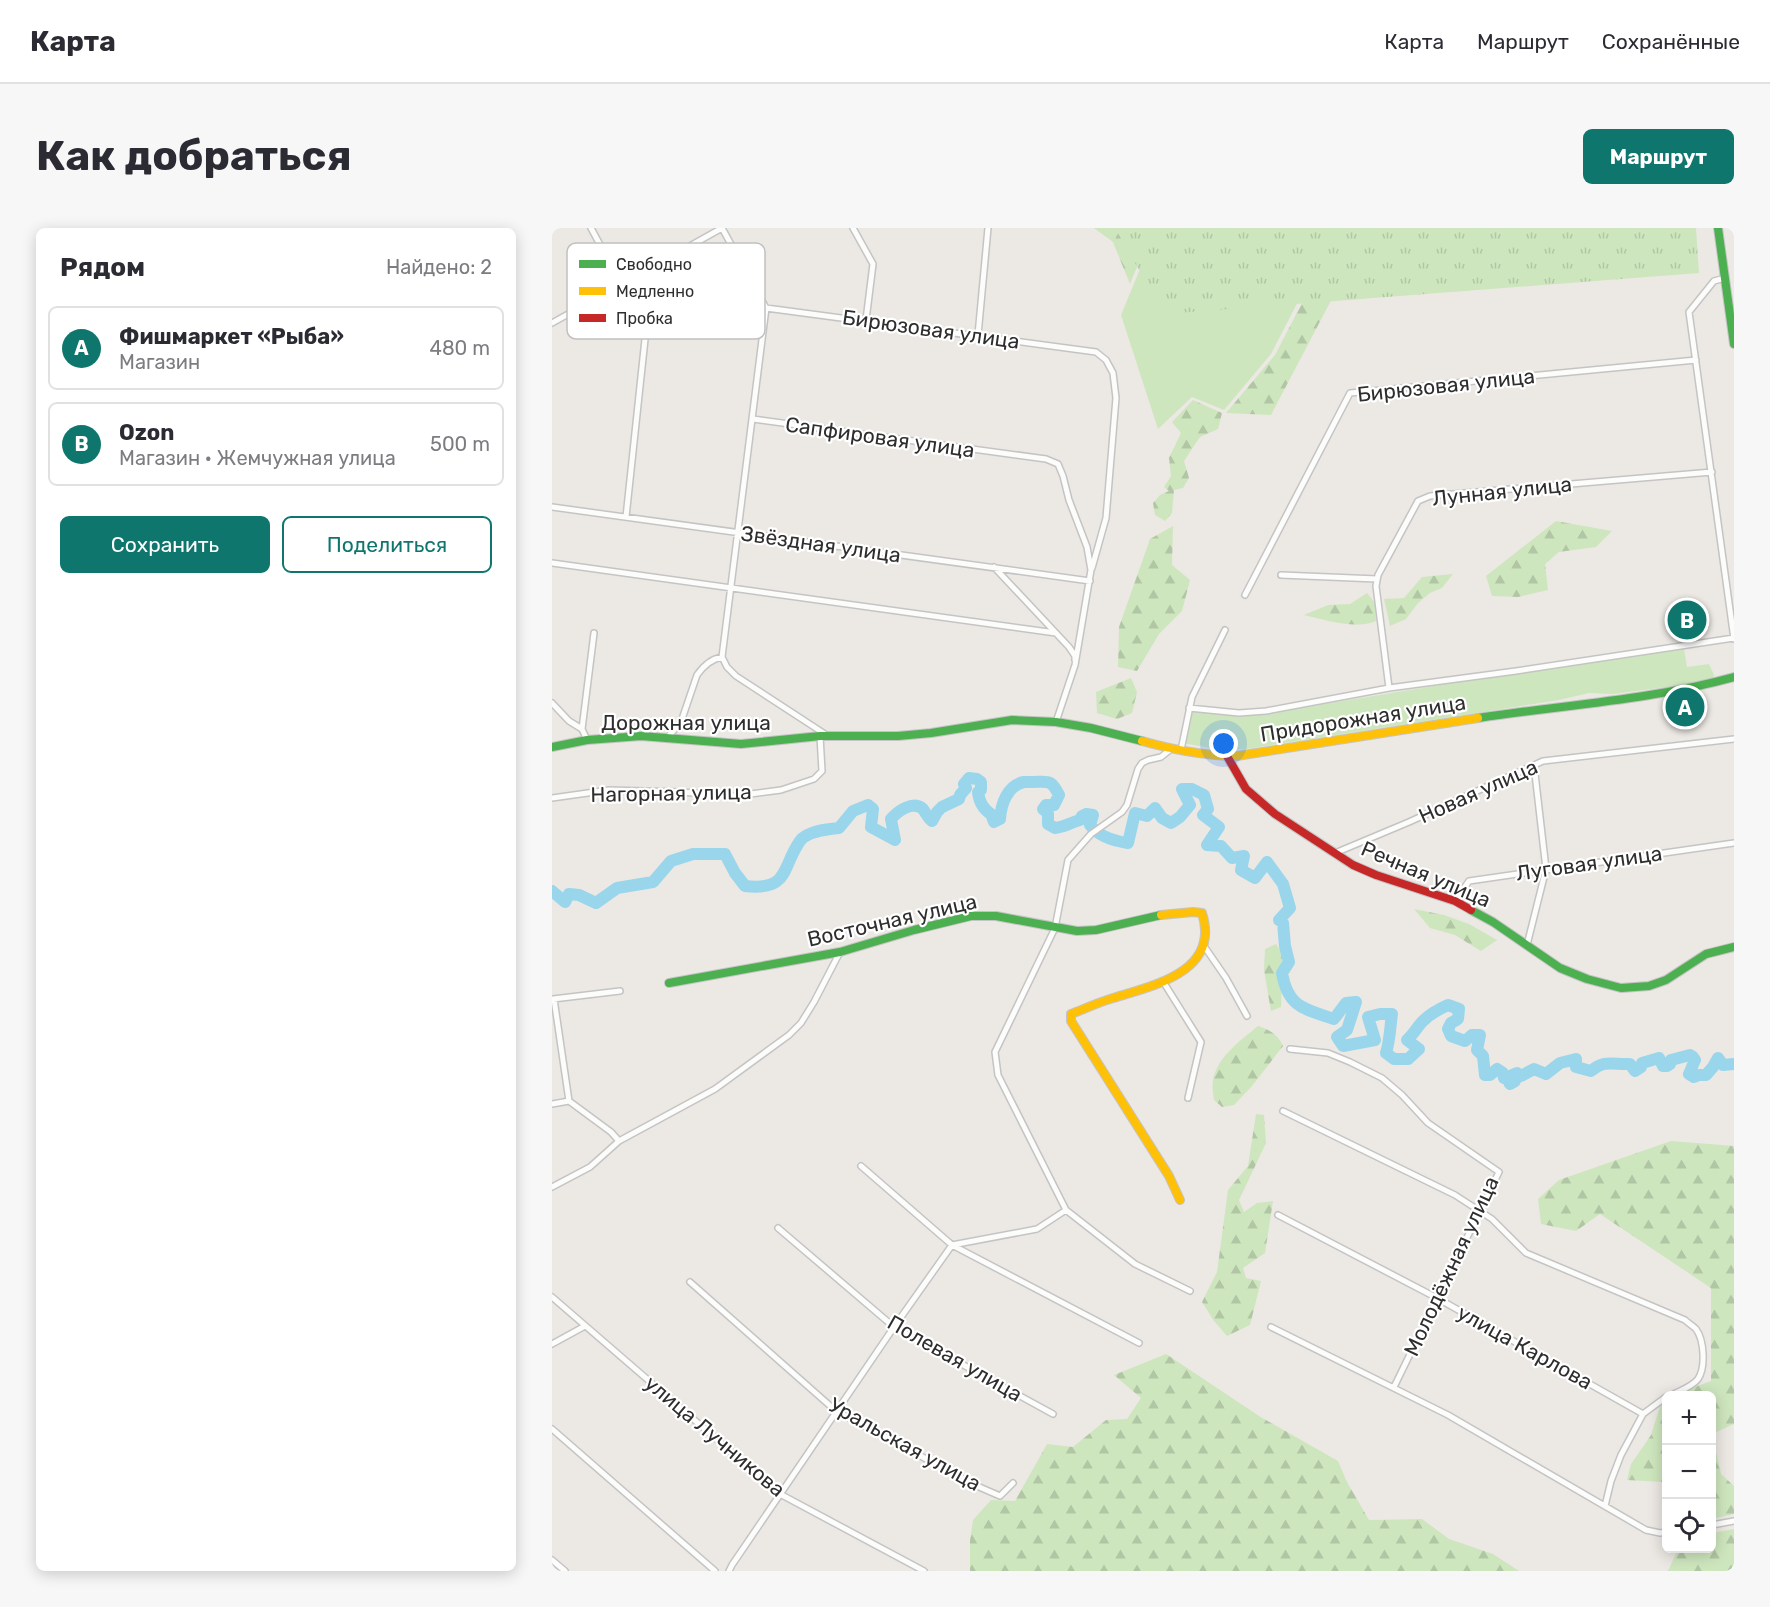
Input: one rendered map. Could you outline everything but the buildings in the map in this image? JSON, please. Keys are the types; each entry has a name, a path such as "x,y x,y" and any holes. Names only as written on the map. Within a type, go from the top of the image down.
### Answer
{"street":[{"path":"591,228 599,243"},
{"path":"695,243 722,228 730,243"},
{"path":"853,228 873,264 866,320"},
{"path":"978,335 990,228"},
{"path":"1718,228 1725,278 1730,289 1734,344"},
{"path":"1189,708 1214,712 1248,713 1275,710 1389,688 1734,639 1689,312 1714,281 1725,278"},
{"path":"765,317 766,308"},
{"name":"Бирюзовая улица","path":"766,308 1096,351 1106,360 1113,373 1116,398 1106,518 1091,570"},
{"path":"552,323 567,315"},
{"path":"626,517 645,339"},
{"path":"762,339 722,657 726,667 736,676 830,736"},
{"name":"Бирюзовая улица","path":"1245,595 1350,393 1696,360"},
{"name":"Сапфировая улица","path":"753,419 1046,459 1058,464 1087,547 1091,570"},
{"name":"Лунная улица","path":"1389,688 1377,599 1377,579 1418,501 1430,496 1712,472"},
{"name":"Звёздная улица","path":"552,507 1090,581"},
{"path":"552,563 1056,633"},
{"path":"994,567 1056,633 1075,656 1076,665"},
{"path":"1056,722 1076,665 1091,570"},
{"path":"1281,575 1377,579"},
{"path":"1181,750 1189,708 1198,683 1226,630"},
{"path":"587,740 582,729 594,633"},
{"path":"666,739 681,722 697,675 702,668 716,658 722,657"},
{"name":"Придорожная улица","path":"820,736 898,736 1012,720 1056,722 1091,728 1171,749 1207,755 1248,755 1532,710 1669,692 1734,677"},
{"path":"552,703 569,721 582,729"},
{"name":"Дорожная улица","path":"554,745 641,736 741,744 820,736"},
{"name":"Нагорная улица","path":"552,798 609,790 735,796 781,790 819,776 822,771 820,736"},
{"name":"Новая улица","path":"1335,853 1543,761 1734,739"},
{"path":"1171,749 1161,757 1142,763 1122,812 1091,834 1068,860 1055,928 995,1052 998,1075 1066,1210 1135,1264 1190,1291"},
{"name":"Речная улица","path":"1227,756 1246,789 1275,814 1353,865 1455,901 1493,922 1560,968 1587,980 1621,988 1649,986 1666,980 1706,954 1734,948"},
{"path":"1527,945 1546,869 1534,765"},
{"name":"Луговая улица","path":"1455,901 1469,881 1734,843"},
{"name":"Восточная улица","path":"669,982 840,952 971,916 996,916 1077,931 1096,930 1161,915 1202,913 1205,920 1204,946"},
{"path":"1180,1200 1169,1176 1071,1021 1071,1014 1164,983 1181,973 1194,961 1204,946 1226,978 1247,1016"},
{"path":"552,1188 590,1167 619,1141 715,1089 789,1035 801,1023 814,1002 840,952"},
{"path":"1164,983 1201,1042 1188,1098"},
{"path":"568,1101 553,999 620,991"},
{"name":"Молодёжная улица","path":"1290,1049 1328,1053 1382,1078 1402,1095 1428,1123 1499,1172 1394,1387"},
{"path":"552,1104 568,1101 612,1132 619,1141"},
{"path":"1283,1111 1455,1195 1492,1219 1526,1253 1685,1320 1696,1329 1702,1345 1703,1361 1699,1378 1690,1386 1679,1391"},
{"path":"861,1166 952,1245 1139,1343"},
{"path":"729,1571 836,1411 952,1245 1037,1229 1066,1210"},
{"name":"улица Карлова","path":"1278,1215 1437,1298 1643,1414"},
{"name":"Полевая улица","path":"778,1228 894,1327 1053,1414"},
{"name":"Уральская улица","path":"690,1282 836,1411 1000,1496 1013,1483"},
{"name":"улица Лучникова","path":"552,1297 780,1494 924,1571"},
{"path":"552,1344 585,1326"},
{"path":"1271,1327 1448,1415 1646,1530 1662,1533"},
{"path":"1605,1506 1621,1455 1643,1414 1662,1400"},
{"path":"552,1429 715,1571"},
{"path":"1716,1524 1734,1521"},
{"path":"552,1560 565,1571"}],"green space":[{"path":"1094,228 1153,228 1130,284 1113,242"},
{"path":"1115,228 1696,228 1699,273 1164,314"},
{"path":"1157,228 1336,228 1271,354 1224,410 1192,397 1158,429 1121,315"},
{"path":"1341,228 1369,228 1271,415 1226,413 1275,355"},
{"path":"1193,400 1222,413 1218,429 1200,437 1184,461 1189,478 1183,488 1174,490 1172,513 1165,521 1155,515 1153,503 1160,495 1169,491 1164,487 1171,476 1169,458 1181,433 1172,422"},
{"path":"1556,521 1612,531 1596,547 1559,552 1545,564 1548,590 1518,597 1492,596 1486,576"},
{"path":"1173,526 1172,565 1190,580 1182,611 1159,634 1137,671 1118,667 1119,627 1150,539"},
{"path":"1453,574 1442,588 1430,593 1418,603 1406,619 1390,626 1384,599 1404,598 1422,577"},
{"path":"1367,593 1375,603 1376,621 1368,624 1350,624 1304,615 1328,605 1350,604"},
{"path":"1684,649 1687,667 1709,664 1713,678 1689,684 1613,694 1589,693 1559,700 1246,749 1221,750 1183,743 1191,713 1196,711 1239,716 1281,711 1550,667"},
{"path":"1131,678 1137,692 1132,713 1117,719 1097,713 1096,692"},
{"path":"1414,909 1444,915 1469,924 1497,940 1481,951 1455,935 1430,928"},
{"path":"1276,944 1283,954 1281,1007 1271,1011 1264,970 1265,949"},
{"path":"1258,1026 1273,1033 1283,1046 1234,1105 1222,1107 1214,1100 1213,1082 1216,1071 1225,1056 1237,1043"},
{"path":"1256,1114 1264,1115 1266,1143 1239,1200 1244,1212 1257,1203 1273,1201 1265,1253 1243,1268 1246,1278 1261,1281 1250,1325 1227,1336 1202,1302 1217,1272 1228,1190 1248,1166"},
{"path":"1671,1141 1734,1146 1734,1424 1716,1432 1716,1391 1684,1391 1711,1381 1711,1288 1600,1214 1576,1231 1541,1224 1538,1199 1559,1180"},
{"path":"1166,1354 1259,1416 1338,1461 1347,1482 1369,1520 1422,1519 1449,1539 1493,1554 1519,1571 970,1571 973,1520 991,1500 1015,1501 1047,1444 1073,1447 1106,1420 1127,1419 1141,1398 1114,1375"},
{"path":"1662,1400 1662,1482 1627,1480 1631,1464 1651,1435"},
{"path":"1716,1452 1721,1474 1734,1486 1734,1514 1716,1518"},
{"path":"1734,1529 1734,1571 1668,1571 1676,1553 1716,1553 1716,1532"}],"waterway":[{"path":"552,891 565,902 569,894 579,895 596,903 617,888 653,882 671,861 693,854 725,854 745,886 770,885 782,876 800,841 808,835 839,828 853,811 868,805 873,809 871,827 895,840 891,819 898,813 910,806 915,806 923,809 932,821 942,807 959,799 966,788 964,784 969,778 981,782 981,790 978,792 979,799 991,814 994,822 1000,819 1006,796 1013,787 1024,782 1046,782 1054,786 1059,795 1054,805 1046,805 1043,809 1048,813 1048,824 1055,828 1080,820 1086,814 1093,815 1090,825 1098,833 1112,840 1128,843 1135,813 1147,816 1155,808 1162,818 1171,823 1180,817 1190,805 1182,789 1192,789 1204,795 1208,809 1203,815 1219,827 1207,845 1221,846 1232,858 1244,856 1241,870 1255,878 1267,862 1283,884 1290,908 1279,920 1283,923 1289,962 1282,973 1293,1000 1306,1009 1334,1019 1346,1003 1356,1002 1347,1030 1337,1037 1343,1046 1375,1040 1368,1017 1392,1014 1386,1053 1394,1059 1408,1059 1419,1049 1407,1040 1426,1018 1448,1005 1459,1009 1458,1019 1451,1023 1448,1029 1451,1036 1465,1041 1472,1035 1480,1035 1477,1050 1483,1056 1485,1075 1490,1075 1497,1069 1503,1073 1504,1078 1510,1084 1515,1081 1512,1075 1517,1073 1521,1076 1534,1069 1546,1074 1560,1063 1576,1059 1576,1067 1591,1071 1609,1063 1630,1064 1635,1071 1641,1067 1642,1063 1659,1058 1663,1066 1667,1066 1671,1060 1690,1055 1695,1060 1689,1074 1694,1077 1706,1075 1718,1058 1723,1065 1734,1064"}],"traffic: fast":[{"path":"1718,228 1734,344"},
{"path":"1478,718 1639,697 1734,677"},
{"path":"552,747 587,740 641,736 741,744 820,736 898,736 1012,720 1056,722 1142,741"},
{"path":"1471,910 1493,922 1560,968 1587,979 1621,988 1649,986 1666,980 1706,954 1734,947"},
{"path":"669,983 840,952 971,916 996,916 1077,931 1096,930 1161,915"}],"traffic: slow":[{"path":"1142,741 1189,752 1237,756 1478,718"},
{"path":"1161,915 1202,913 1205,933 1201,950 1192,963 1178,974 1162,982 1071,1014 1071,1021 1169,1176 1180,1200"}],"traffic: jam":[{"path":"1227,756 1246,789 1275,814 1353,865 1455,901 1471,910"}],"place":[{"name":"Ozon","path":"1687,620"},
{"name":"Фишмаркет «Рыба»","path":"1685,707"}]}
